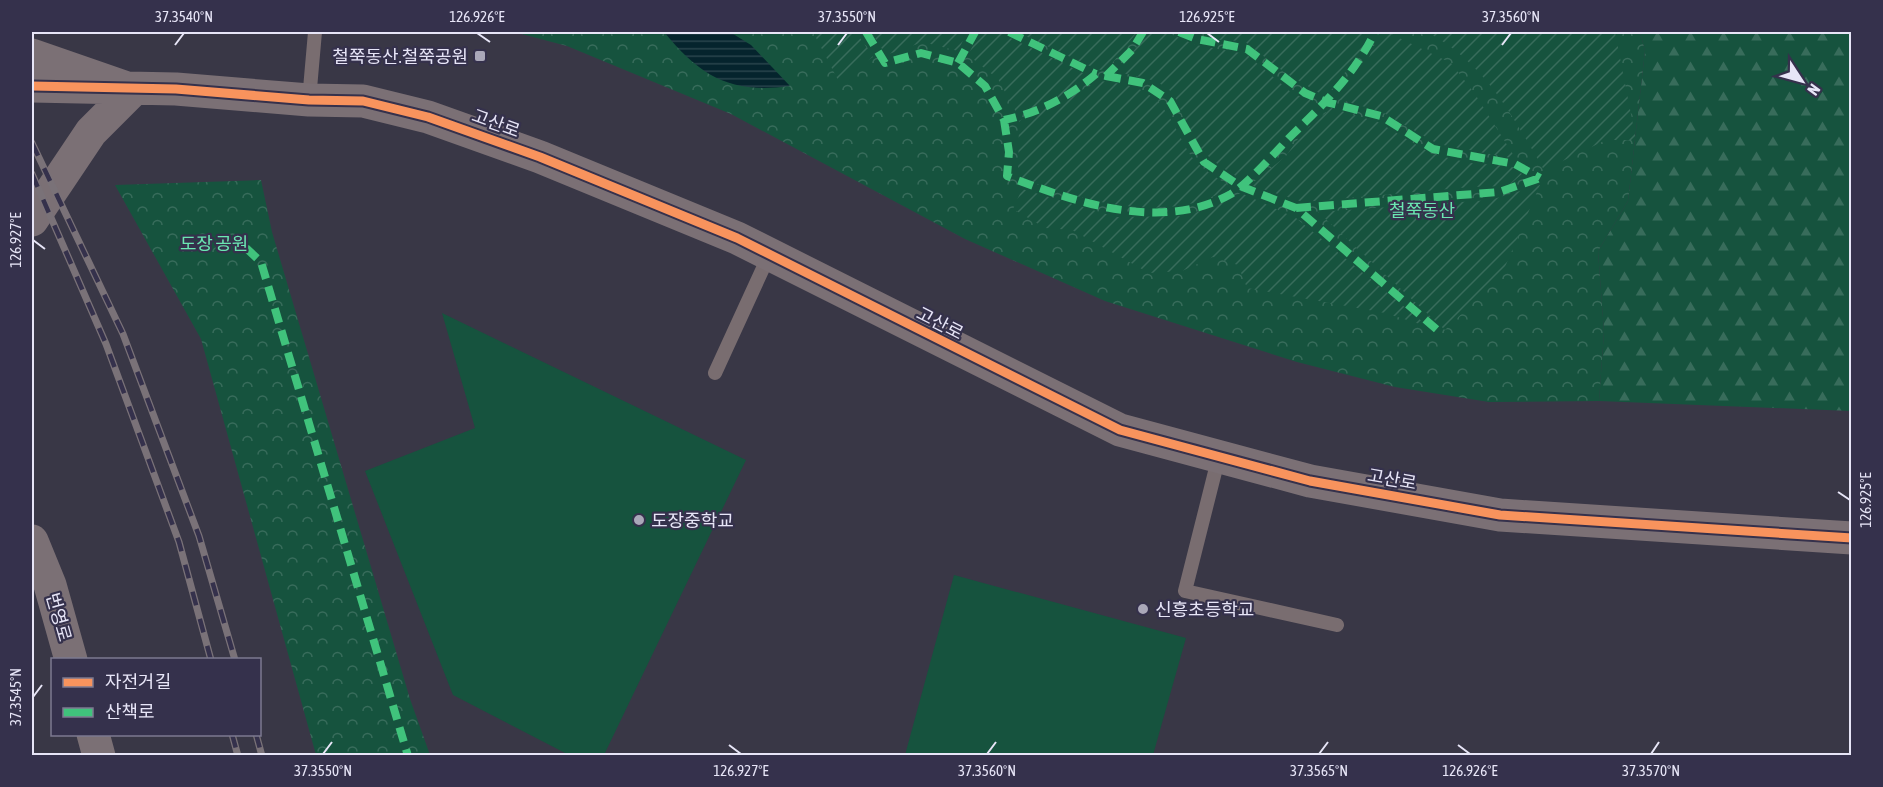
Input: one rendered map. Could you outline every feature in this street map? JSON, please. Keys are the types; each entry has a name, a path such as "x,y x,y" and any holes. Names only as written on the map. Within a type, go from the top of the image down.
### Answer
{"street":[{"path":"32,55 133,90 91,132 32,220"},
{"name":"고산로","path":"32,86 133,90 176,89 309,100 363,100 428,117 540,157 770,254 1119,430 1310,481 1500,515 1851,538"},
{"name":"번영로","path":"32,541 50,585 70,658"},
{"path":"93,736 99,756"}],"lane":[{"path":"309,100 315,32"},
{"path":"715,373 770,254"},
{"path":"1219,456 1185,591 1337,625"}],"green space":[{"name":"철쭉동산","path":"514,32 1640,32 1645,51 1628,201 1598,251 1604,332 1599,401 1489,402 1395,387 1297,362 1105,301 965,239 731,114 567,46"},
{"path":"813,32 856,32 873,57 838,80"},
{"path":"871,32 967,32 958,51 923,42 886,55"},
{"path":"980,32 998,32 1087,75 1073,88 1055,99 1017,114 998,79 968,55"},
{"path":"1017,32 1137,32 1106,71 1096,69"},
{"path":"1149,32 1166,32 1196,45 1246,54 1292,93 1319,104 1241,179 1216,163 1202,150 1191,134 1176,99 1166,87 1148,79 1116,72"},
{"path":"1197,32 1370,32 1363,49 1326,97 1284,72 1244,41 1220,40"},
{"path":"1380,32 1387,32 1451,63 1475,94 1516,159 1438,144 1382,112 1335,98 1367,62"},
{"path":"1427,32 1615,32 1636,140 1606,140 1544,170 1508,110 1481,75 1466,59"},
{"path":"1640,32 1851,32 1851,411 1599,401 1604,332 1598,251 1628,201 1645,51"},
{"path":"1100,81 1136,88 1153,98 1168,115 1195,161 1232,188 1198,202 1153,208 1084,198 1018,177 1019,121"},
{"path":"1331,108 1378,122 1432,154 1470,163 1511,166 1522,174 1508,186 1471,187 1303,202 1250,185 1286,156 1302,133"},
{"name":"도장 공원","path":"261,180 272,232 410,699 430,755 316,755 201,339 115,185"},
{"path":"1540,185 1502,274 1445,330 1318,212 1490,200"},
{"path":"1022,189 1116,217 1188,216 1241,193 1296,218 1429,327 1385,313 1247,288 1238,265 1213,257 1182,271 1149,273 1072,230 1045,228 1013,209"},
{"path":"442,313 746,460 604,755 569,755 453,695 365,471 475,428"},
{"path":"954,575 1186,638 1153,755 905,755"}],"water":[{"path":"664,32 730,32 751,45 790,86 751,87 719,79 691,61"}],"railway":[{"path":"32,143 123,334 199,536 234,658"},
{"path":"32,174 106,344 179,542 210,658"},
{"path":"233,736 238,756"},
{"path":"257,736 262,756"}],"marked path":[{"path":"866,32 885,63 921,53 958,63 985,86 1004,120 1053,103 1096,74 1106,76 1132,50 1143,32"},
{"path":"958,63 975,32"},
{"path":"1009,32 1096,74"},
{"path":"1179,32 1197,39 1247,49 1305,93 1326,102 1381,116 1433,149 1515,164 1540,178"},
{"path":"1004,120 1009,152 1007,176 1061,195 1118,209 1147,212 1176,211 1204,205 1231,194 1263,166 1339,86 1359,60 1375,32"},
{"path":"1106,76 1143,83 1170,101 1204,162 1240,186 1296,208 1442,334"},
{"path":"1296,208 1499,192 1540,178"},
{"path":"246,248 261,262 408,756"}],"cycle path":[{"path":"32,86 176,89 309,100 363,101 428,117 540,157 737,238 1120,430 1310,481 1500,515 1852,538"}],"place":[{"name":"철쭉동산.철쭉공원","path":"480,56"},
{"name":"도장중학교","path":"639,520"},
{"name":"신흥초등학교","path":"1143,609"}]}
